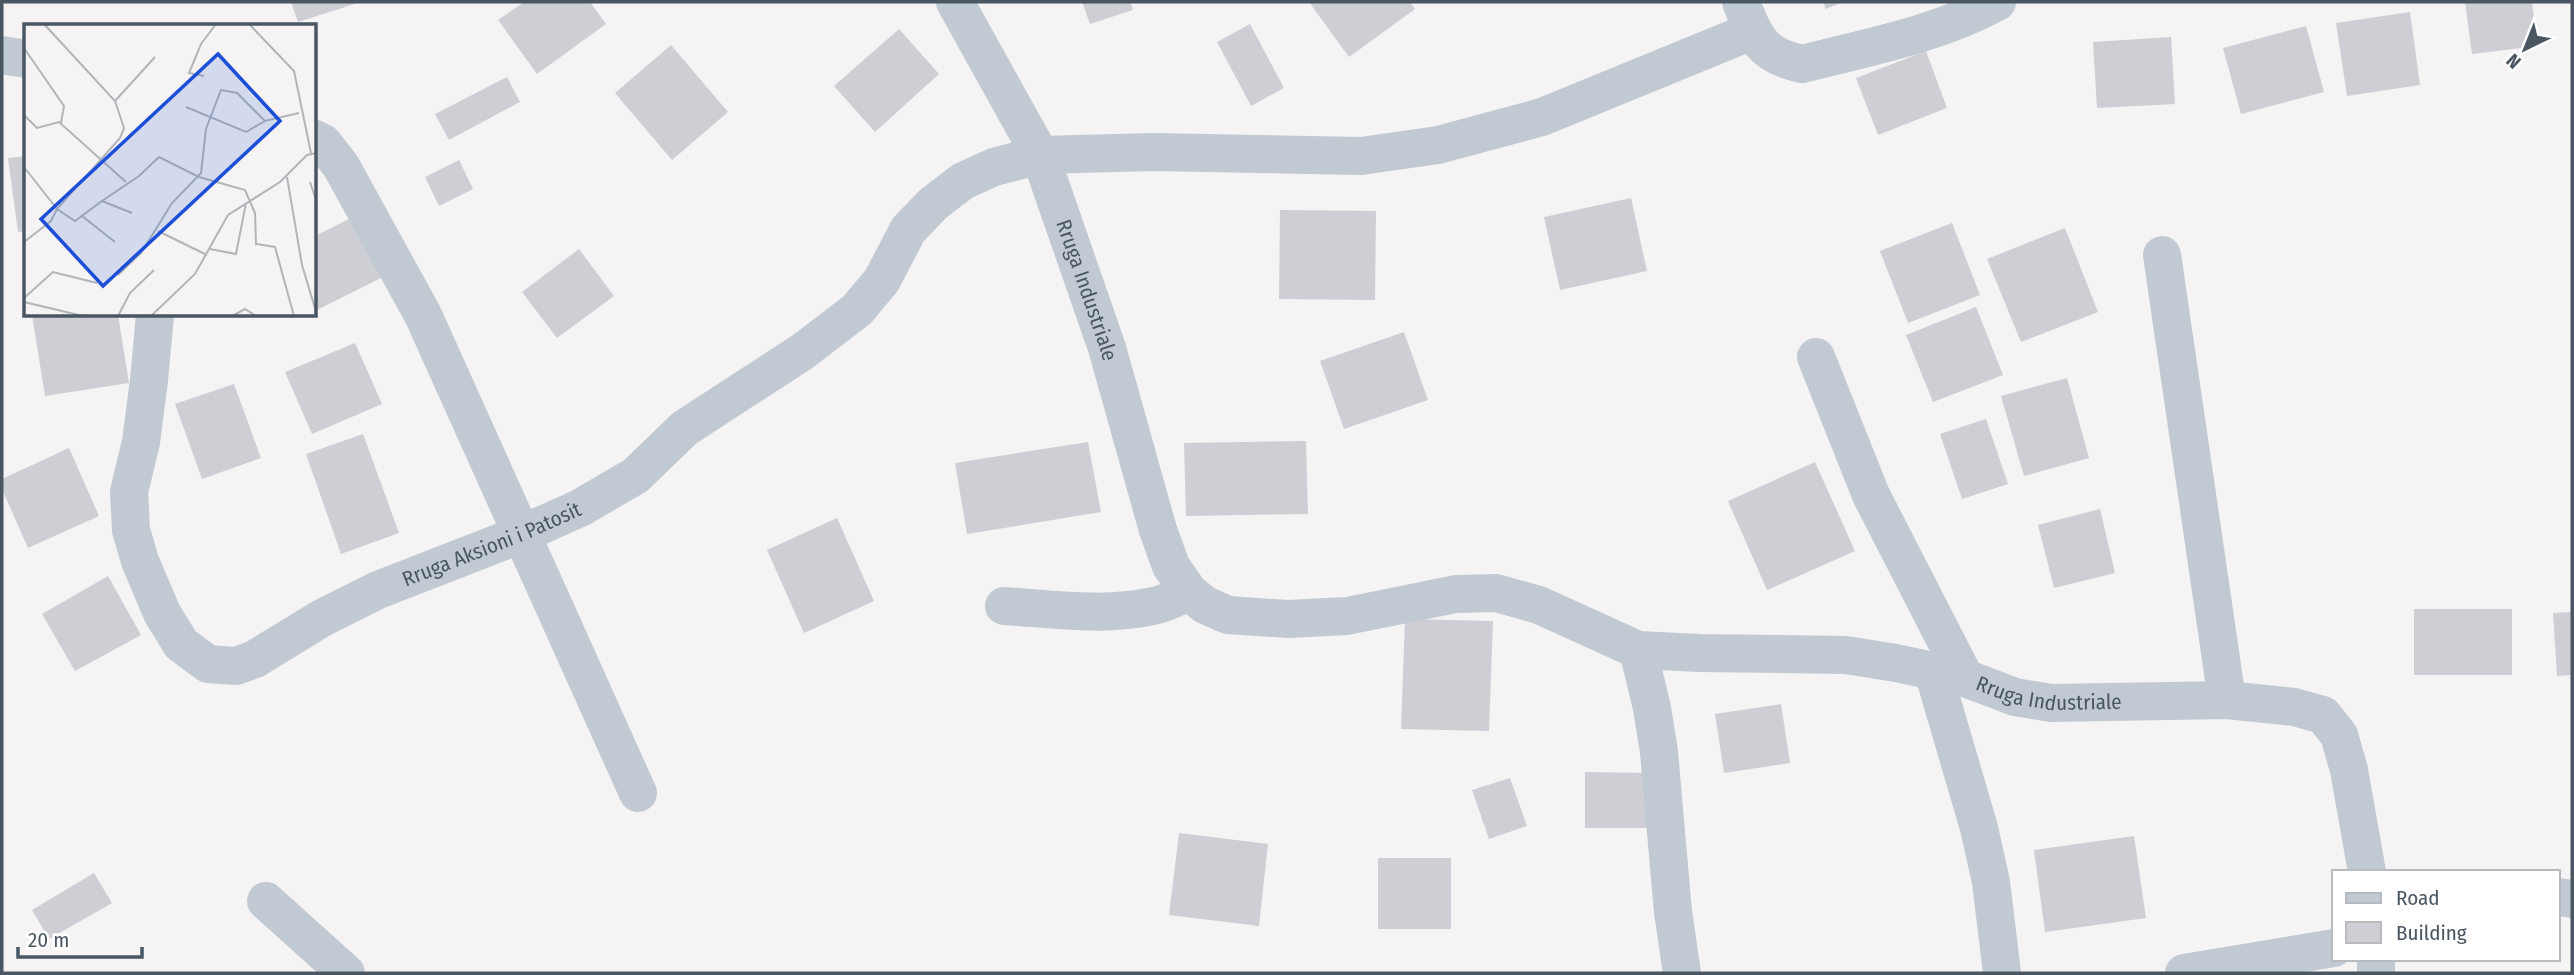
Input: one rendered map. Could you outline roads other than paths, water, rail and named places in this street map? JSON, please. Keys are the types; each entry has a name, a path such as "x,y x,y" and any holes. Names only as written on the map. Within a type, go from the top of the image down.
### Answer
{"street":[{"name":"Rruga Industriale","path":"955,2 1040,155 1107,348 1158,530 1171,566 1189,592"},
{"path":"1746,16 1766,50 1784,60 1802,64 1932,31 1968,18 1997,2"},
{"name":"Rruga Aksioni i Patosit","path":"155,317 141,442 129,492 131,530 140,561 162,613 181,645 208,664 236,666 254,659 321,618 379,590 522,534 580,508 635,476 685,428 802,352 857,310 882,280 908,230 933,204 963,181 994,167 1040,155 1154,152 1360,156 1438,145 1542,117 1746,16"},
{"path":"2,55 24,59"},
{"path":"317,140 323,143 341,166 423,315 638,793"},
{"path":"2161,255 2227,699"},
{"name":"Rruga Industriale","path":"1816,357 1871,495 1949,675 2015,697 2051,703 2227,699 2294,707 2323,715 2339,734 2349,770 2367,870"},
{"path":"1004,606 1081,611 1127,610 1156,606 1189,592 1205,605 1228,615 1288,619 1347,616 1456,594 1496,593 1539,605 1638,650 1712,654 1846,655 1949,675 1991,882 2002,973"},
{"path":"1638,650 1659,752 1673,912 1682,973"},
{"path":"265,901 346,973"},
{"path":"2184,973 2332,948"}]}
